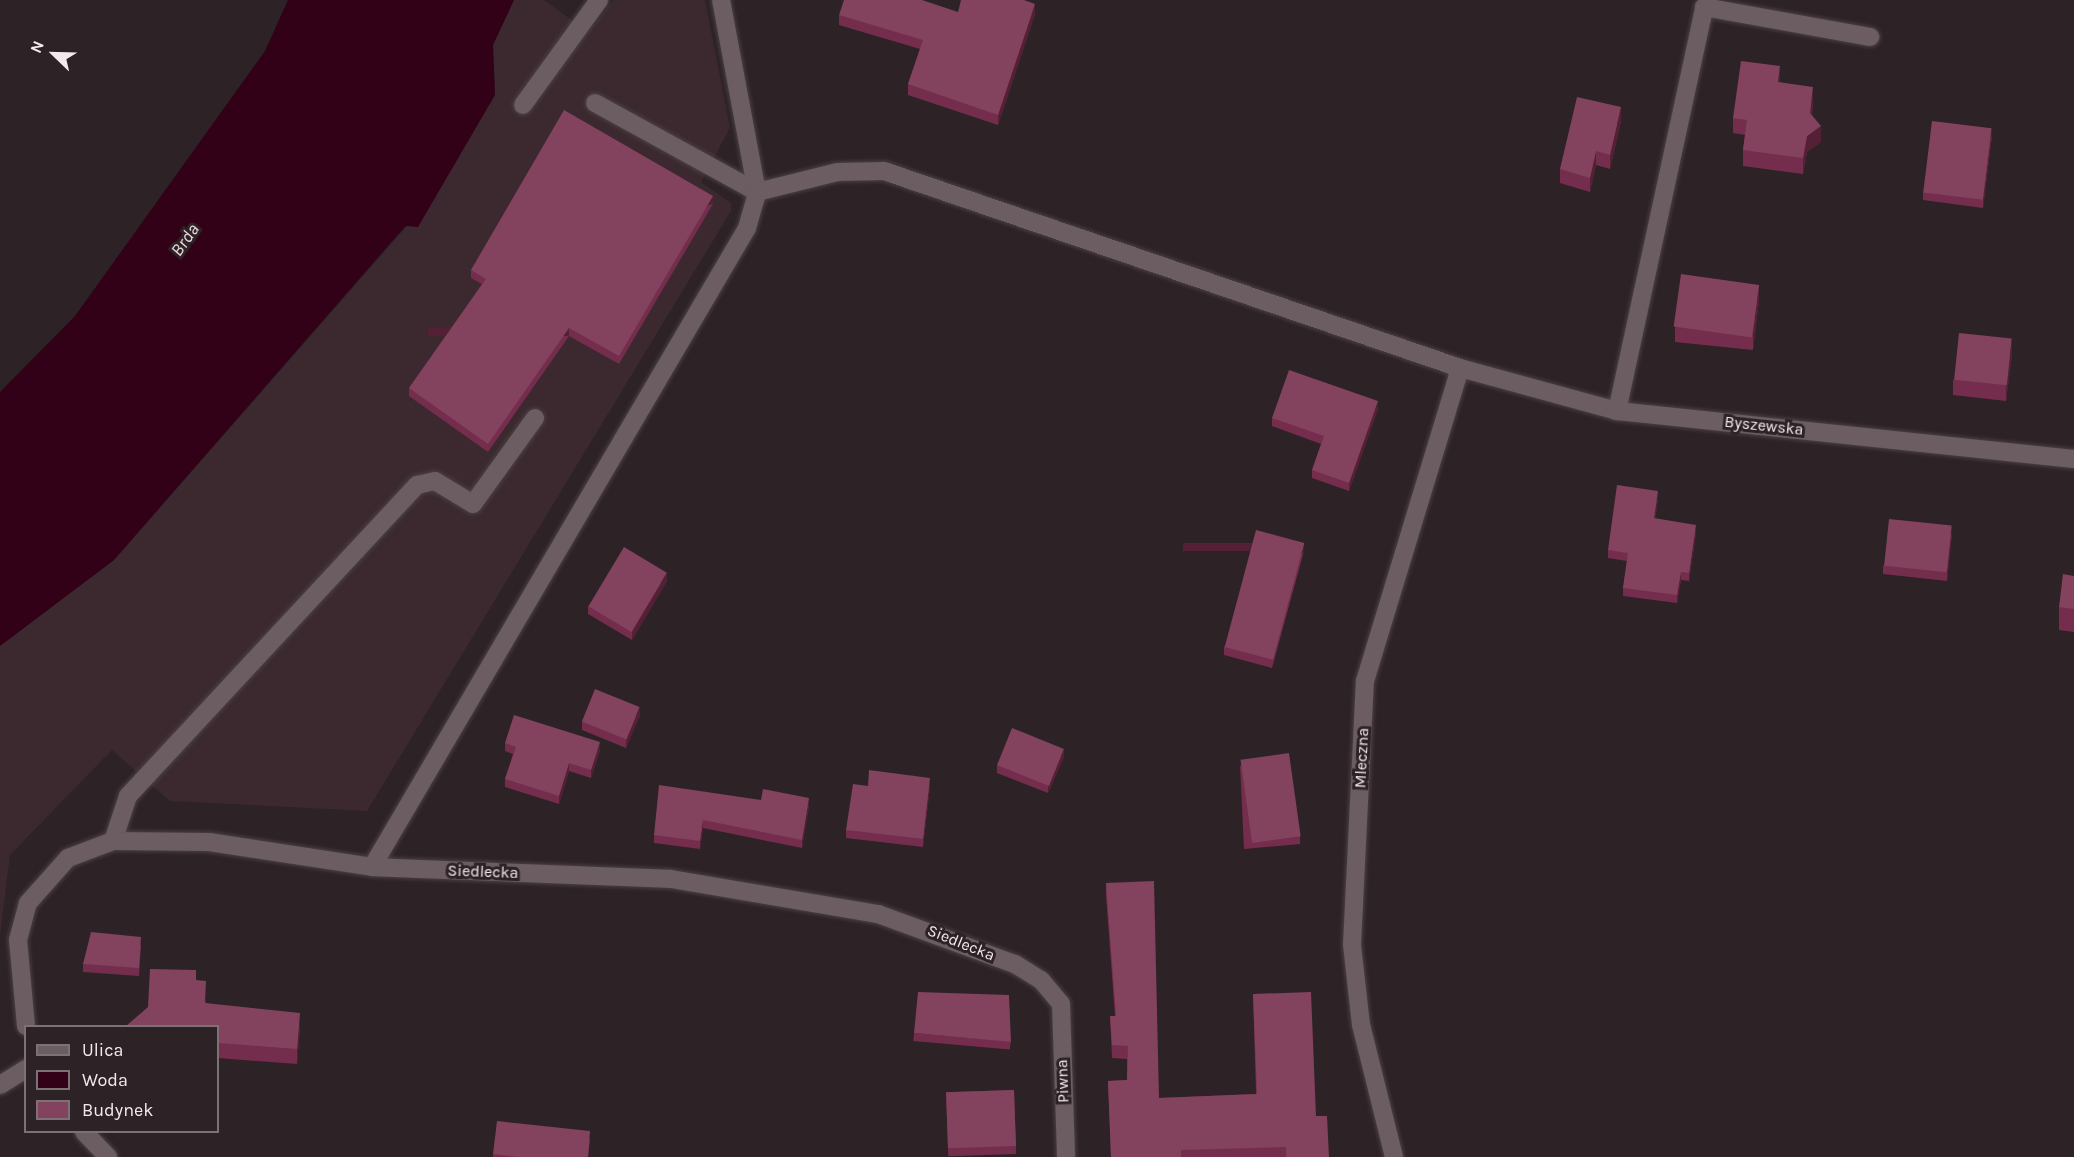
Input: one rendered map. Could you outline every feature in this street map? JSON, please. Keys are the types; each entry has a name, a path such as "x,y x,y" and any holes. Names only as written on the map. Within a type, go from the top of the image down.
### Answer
{"street":[{"path":"523,105 599,0"},
{"path":"372,867 747,228 757,192 721,0"},
{"path":"1617,411 1704,7 1870,37"},
{"path":"595,103 757,192"},
{"name":"Byszewska","path":"757,192 838,172 884,171 1460,368 1617,411 2074,459"},
{"name":"Mleczna","path":"1394,1157 1363,1035 1352,945 1365,681 1460,368"},
{"path":"113,841 128,796 417,485 435,481 473,504 535,418"},
{"name":"Siedlecka","path":"26,1025 18,940 28,903 68,858 113,841 209,842 372,867 671,879 878,914 1015,964 1041,980 1061,1004"},
{"name":"Piwna","path":"1061,1004 1066,1157"},
{"path":"0,1085 24,1070"},
{"path":"86,1133 108,1157"}],"shaded area":[{"path":"514,0 544,0 588,32 614,0 705,0 730,128 701,182 731,203 731,211 367,811 170,801 112,750 10,855 0,936 0,646 114,560 407,226 495,95 493,45"}],"water":[{"name":"Brda","path":"288,0 514,0 493,45 495,95 418,227 406,226 394,239 114,560 0,646 0,392 75,316 265,51"}],"building":[{"path":"844,0 922,0 958,12 961,0 1024,0 1035,4 998,115 908,84 923,40 839,15"},
{"path":"1741,61 1780,66 1778,82 1813,87 1810,113 1821,126 1807,136 1803,158 1743,150 1747,120 1733,118"},
{"path":"1577,97 1621,107 1610,155 1596,151 1590,178 1560,169"},
{"path":"564,110 713,196 619,356 569,328 488,444 409,388 486,279 471,270"},
{"path":"1932,121 1992,128 1983,200 1923,192"},
{"path":"1681,274 1759,285 1752,337 1674,326"},
{"path":"1959,333 2012,339 2007,385 1954,380"},
{"path":"1289,370 1378,401 1349,483 1312,470 1324,436 1272,418"},
{"path":"1617,485 1658,491 1654,518 1696,525 1689,573 1681,572 1677,595 1623,588 1628,553 1608,550"},
{"path":"1889,519 1952,526 1947,572 1884,566"},
{"path":"1256,530 1304,543 1273,660 1225,647"},
{"path":"624,547 667,573 631,632 588,606"},
{"path":"2063,574 2074,576 2074,609 2059,607"},
{"path":"595,689 640,707 626,739 582,721"},
{"path":"514,715 600,742 591,770 569,763 559,796 505,779 516,747 505,743"},
{"path":"1012,728 1064,749 1049,786 997,765"},
{"path":"1289,753 1301,836 1252,843 1240,760"},
{"path":"869,770 930,778 923,839 846,830 853,784 868,786"},
{"path":"659,785 761,800 763,789 809,798 802,840 703,820 700,841 654,835"},
{"path":"1154,881 1159,1098 1257,1094 1253,994 1311,992 1316,1116 1327,1116 1329,1157 1286,1157 1286,1147 1181,1150 1181,1157 1111,1157 1108,1081 1127,1080 1128,1046 1112,1045 1110,1016 1116,1016 1106,883"},
{"path":"91,932 141,937 139,968 83,964"},
{"path":"150,969 196,970 196,980 206,981 205,1003 300,1013 297,1049 219,1043 219,1025 127,1025 148,1007"},
{"path":"918,992 1009,995 1011,1042 914,1033"},
{"path":"1014,1090 1016,1146 948,1148 946,1092"},
{"path":"497,1121 590,1131 588,1157 518,1157 493,1154"}]}
